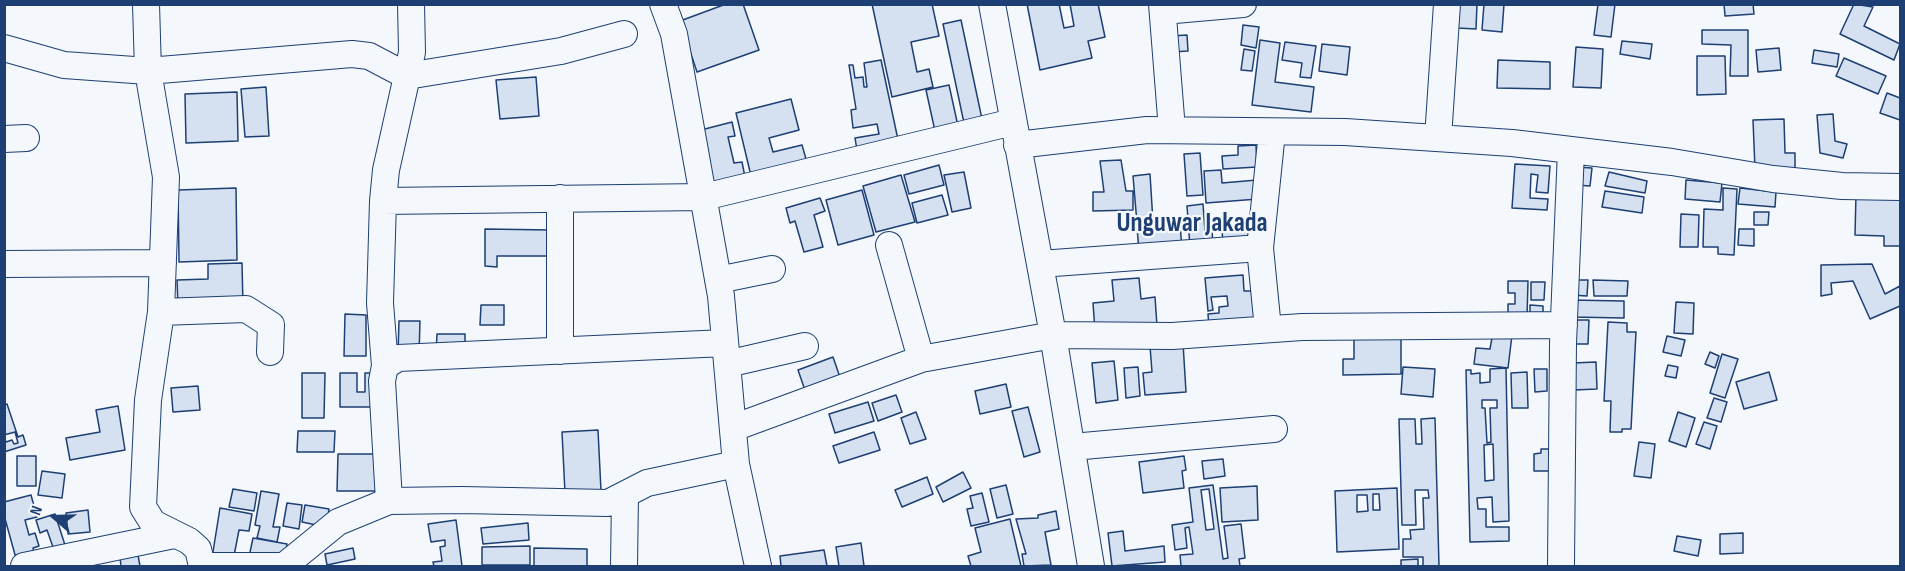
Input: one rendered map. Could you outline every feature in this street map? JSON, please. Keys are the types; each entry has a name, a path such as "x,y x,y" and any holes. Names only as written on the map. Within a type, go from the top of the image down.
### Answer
{"street":[{"path":"146,4 148,70 166,177 161,312 148,400 143,507 153,523 189,541 198,549 202,566 284,566 338,522 389,501 608,503 647,483 736,464"},
{"path":"389,501 382,381 385,366 380,303 383,201 386,170 412,52 411,4"},
{"path":"663,4 674,34 704,197 718,280 736,464 758,567"},
{"path":"992,4 1053,335 1091,567"},
{"path":"1172,130 1162,8 1243,4"},
{"path":"1438,138 1447,4"},
{"path":"4,48 64,65 148,70 352,54 369,56 407,76 561,51 624,34"},
{"path":"383,201 704,197 1015,134 1147,130 1438,138 1672,162 1773,179 1842,186 1900,187"},
{"path":"1268,329 1260,248 1272,132"},
{"path":"1561,567 1564,325 1571,150"},
{"path":"560,198 560,351"},
{"path":"889,245 921,359"},
{"path":"1040,264 1260,248"},
{"path":"4,264 163,263"},
{"path":"718,280 772,269"},
{"path":"161,312 246,309 271,325 270,352"},
{"path":"733,428 921,359 1053,335 1172,336 1268,329 1441,324 1564,325"},
{"path":"385,366 398,358 560,351 726,353 805,346"},
{"path":"1072,447 1274,429"},
{"path":"624,567 625,495"},
{"path":"24,567 174,535"}],"building":[{"path":"726,4 743,4 759,50 697,72 680,21"},
{"path":"872,4 932,4 939,36 911,42 917,72 929,69 933,87 892,97"},
{"path":"1027,4 1059,4 1064,28 1074,26 1070,4 1098,4 1105,37 1088,41 1092,58 1040,70"},
{"path":"1459,4 1477,4 1476,29 1457,28"},
{"path":"1484,4 1504,4 1502,32 1482,30"},
{"path":"1598,4 1615,4 1611,37 1594,35"},
{"path":"1724,4 1753,4 1754,14 1725,16"},
{"path":"1854,4 1873,7 1864,26 1900,44 1894,60 1840,34"},
{"path":"961,20 982,119 964,123 943,24"},
{"path":"1243,25 1259,27 1256,48 1241,45"},
{"path":"1702,30 1748,30 1748,76 1730,76 1731,45 1702,44"},
{"path":"1187,35 1188,51 1172,52 1171,36"},
{"path":"1260,40 1280,43 1275,82 1314,87 1311,112 1252,105"},
{"path":"1622,41 1652,44 1650,59 1620,54"},
{"path":"1285,42 1316,46 1311,78 1300,77 1302,63 1282,60"},
{"path":"1322,44 1350,47 1347,75 1319,71"},
{"path":"1576,47 1603,49 1601,88 1573,87"},
{"path":"1779,48 1781,70 1758,72 1756,50"},
{"path":"1244,49 1255,51 1252,71 1241,70"},
{"path":"1814,50 1839,54 1837,67 1812,63"},
{"path":"1697,56 1725,56 1726,94 1697,95"},
{"path":"1844,58 1886,76 1878,94 1836,76"},
{"path":"881,60 900,149 858,156 855,138 879,134 877,124 853,128 851,110 856,109 849,65 853,65 855,78 863,77 864,87 867,87 864,63"},
{"path":"1498,60 1550,62 1550,89 1497,88"},
{"path":"536,77 539,116 500,119 496,80"},
{"path":"949,85 958,126 935,131 926,90"},
{"path":"266,87 269,136 245,137 241,89"},
{"path":"237,92 238,141 186,143 185,94"},
{"path":"1887,93 1900,98 1900,120 1880,113"},
{"path":"791,99 799,130 769,138 773,152 802,145 808,166 752,180 736,113"},
{"path":"1833,114 1835,141 1847,144 1843,158 1820,153 1817,115"},
{"path":"1784,119 1785,153 1795,153 1795,168 1755,169 1753,120"},
{"path":"732,122 735,136 728,137 734,163 742,162 745,177 714,185 701,130"},
{"path":"1256,145 1257,167 1223,169 1222,156 1238,155 1238,146"},
{"path":"1200,153 1203,195 1187,196 1184,154"},
{"path":"1121,160 1126,191 1133,191 1133,210 1093,211 1093,192 1104,192 1100,161"},
{"path":"1515,164 1550,166 1548,193 1536,192 1538,175 1531,174 1530,198 1548,199 1547,210 1512,208"},
{"path":"939,165 944,185 909,194 904,175"},
{"path":"1577,167 1592,168 1590,186 1576,185"},
{"path":"1221,170 1222,183 1257,180 1258,199 1206,203 1204,171"},
{"path":"964,172 971,208 952,212 944,175"},
{"path":"1609,172 1647,181 1645,193 1605,186"},
{"path":"1150,174 1153,222 1137,223 1133,176"},
{"path":"901,175 915,222 876,232 863,186"},
{"path":"1686,180 1722,183 1720,202 1685,199"},
{"path":"236,188 237,260 179,262 178,190"},
{"path":"1723,188 1737,189 1734,255 1718,254 1718,247 1703,247 1704,209 1723,210"},
{"path":"1740,188 1776,192 1775,207 1738,204"},
{"path":"862,190 874,235 838,245 826,200"},
{"path":"1605,191 1644,197 1642,213 1602,207"},
{"path":"1856,194 1900,195 1900,246 1884,246 1884,236 1855,235"},
{"path":"942,195 948,215 917,223 912,203"},
{"path":"820,198 825,211 814,215 823,247 804,252 795,221 790,223 786,208"},
{"path":"1203,204 1205,231 1212,230 1213,245 1190,247 1187,206"},
{"path":"1754,212 1769,212 1768,225 1754,225"},
{"path":"1681,214 1699,215 1698,247 1680,247"},
{"path":"1180,224 1182,249 1139,252 1137,227"},
{"path":"1256,226 1257,245 1223,247 1222,228"},
{"path":"485,229 551,230 551,256 497,256 497,267 485,266"},
{"path":"1739,229 1754,229 1754,246 1738,245"},
{"path":"242,263 243,306 178,307 177,280 208,279 208,264"},
{"path":"1872,264 1885,294 1900,286 1900,306 1870,319 1853,281 1831,283 1832,294 1821,296 1821,265"},
{"path":"1243,275 1244,291 1254,291 1256,324 1209,328 1208,314 1219,313 1219,307 1228,306 1227,296 1211,297 1213,310 1208,311 1205,278"},
{"path":"1139,278 1141,299 1155,297 1157,326 1095,331 1093,303 1114,301 1112,280"},
{"path":"1571,280 1588,280 1587,296 1571,295"},
{"path":"1593,280 1628,281 1627,296 1594,296"},
{"path":"1508,281 1528,281 1527,317 1508,316 1508,304 1515,304 1515,293 1508,293"},
{"path":"1531,282 1545,282 1544,300 1531,300"},
{"path":"1571,300 1624,301 1624,318 1571,317"},
{"path":"1676,302 1694,303 1693,334 1674,333"},
{"path":"481,305 504,305 504,325 480,325"},
{"path":"1530,305 1543,306 1543,317 1530,317"},
{"path":"345,314 366,315 366,356 344,356"},
{"path":"1571,320 1589,320 1588,344 1570,344"},
{"path":"399,321 420,321 419,355 398,354"},
{"path":"1608,322 1627,323 1627,332 1636,332 1631,429 1622,429 1622,432 1610,432 1611,401 1604,401"},
{"path":"1493,332 1512,335 1508,368 1474,364 1476,348 1490,349"},
{"path":"437,334 465,334 465,354 436,354"},
{"path":"1667,336 1685,340 1681,356 1663,352"},
{"path":"1354,339 1401,339 1401,374 1343,375 1343,359 1354,359"},
{"path":"1183,343 1186,392 1145,395 1143,373 1152,372 1150,346"},
{"path":"1710,352 1719,356 1715,368 1705,364"},
{"path":"1722,354 1738,359 1725,398 1710,393"},
{"path":"833,357 843,386 808,399 798,370"},
{"path":"1114,361 1118,400 1096,403 1092,363"},
{"path":"1596,362 1597,389 1574,390 1573,363"},
{"path":"1668,365 1678,367 1676,378 1665,376"},
{"path":"1138,367 1140,396 1126,398 1124,368"},
{"path":"1403,367 1435,369 1433,397 1401,394"},
{"path":"1506,368 1509,521 1493,522 1492,497 1477,498 1478,509 1486,509 1486,527 1509,527 1509,541 1470,542 1466,370 1471,370 1471,374 1480,373 1480,383 1490,382 1490,369","holes":["1482,400 1497,400 1497,408 1490,408 1491,442 1487,443 1485,408 1482,408","1493,444 1494,480 1485,481 1484,445"]},
{"path":"1534,369 1547,369 1547,391 1535,392"},
{"path":"1527,372 1528,408 1512,408 1511,373"},
{"path":"1769,372 1777,400 1744,409 1736,382"},
{"path":"302,373 325,373 324,418 302,418"},
{"path":"340,373 357,373 357,392 365,392 365,373 378,373 378,407 340,407"},
{"path":"1006,384 1011,407 980,414 975,391"},
{"path":"198,386 200,410 173,412 171,388"},
{"path":"896,395 902,412 878,421 872,403"},
{"path":"1714,398 1727,402 1721,422 1707,418"},
{"path":"868,402 874,421 835,433 829,414"},
{"path":"7,404 18,437 23,435 26,445 4,452 4,437 6,442 12,440 14,444 18,443 15,432 4,435 4,405"},
{"path":"118,406 125,450 70,460 66,438 100,432 96,410"},
{"path":"1028,407 1040,452 1024,457 1012,411"},
{"path":"916,412 926,439 910,444 901,418"},
{"path":"1678,412 1695,418 1686,447 1669,441"},
{"path":"1435,418 1439,566 1423,566 1423,557 1403,557 1403,539 1411,539 1410,530 1424,529 1423,498 1429,498 1428,490 1415,490 1416,525 1402,525 1399,419 1415,419 1416,444 1422,444 1421,419"},
{"path":"1704,422 1717,426 1710,449 1696,444"},
{"path":"598,430 601,491 565,493 562,432"},
{"path":"298,431 335,431 334,452 297,452"},
{"path":"874,432 880,450 839,463 833,446"},
{"path":"1639,442 1655,444 1651,478 1634,476"},
{"path":"1541,449 1550,449 1550,471 1534,471 1534,454 1541,453"},
{"path":"338,454 376,454 376,491 337,491"},
{"path":"17,456 36,456 36,486 17,486"},
{"path":"1184,456 1186,470 1182,471 1184,488 1143,493 1139,462"},
{"path":"1223,459 1225,476 1204,479 1202,461"},
{"path":"42,471 65,474 62,498 38,495"},
{"path":"963,472 971,488 943,502 936,487"},
{"path":"927,477 933,494 902,507 895,490"},
{"path":"1006,485 1013,514 997,518 990,489"},
{"path":"1213,485 1223,559 1228,558 1224,526 1241,524 1245,558 1239,559 1240,566 1181,566 1180,555 1193,554 1189,527 1185,528 1187,548 1175,550 1172,525 1193,522 1189,488","holes":["1209,489 1214,529 1206,530 1201,490"]},
{"path":"1257,486 1258,520 1222,522 1220,488"},
{"path":"1397,488 1399,549 1337,552 1335,491","holes":["1373,494 1379,494 1380,510 1373,510","1357,495 1367,495 1368,511 1357,512"]},
{"path":"233,489 257,493 254,511 229,507"},
{"path":"261,491 279,494 273,527 280,527 277,542 257,538 260,526 255,525"},
{"path":"982,493 989,522 971,526 967,509 973,508 970,496"},
{"path":"31,495 37,517 25,520 29,535 35,533 39,546 33,548 35,557 17,562 4,515 4,502"},
{"path":"287,503 302,505 299,529 283,526"},
{"path":"305,505 329,509 326,527 302,522"},
{"path":"220,508 252,514 249,531 239,530 233,561 212,558"},
{"path":"88,510 90,532 68,534 66,513"},
{"path":"1056,511 1059,529 1045,532 1051,565 1024,566 1022,554 1026,554 1016,519 1038,518 1038,515"},
{"path":"55,514 65,545 54,550 47,530 40,533 36,520"},
{"path":"1010,519 1021,566 971,566 968,556 981,552 975,528"},
{"path":"456,520 462,566 434,566 433,562 442,561 440,547 445,546 445,540 431,542 428,524"},
{"path":"528,523 529,540 483,544 481,528"},
{"path":"1123,531 1125,551 1164,546 1165,562 1112,566 1108,533"},
{"path":"1743,533 1743,553 1720,554 1720,534"},
{"path":"1677,536 1701,540 1698,556 1674,551"},
{"path":"253,538 287,544 284,563 249,557"},
{"path":"861,543 864,566 839,566 836,547"},
{"path":"530,546 530,565 482,565 482,547"},
{"path":"353,548 355,559 327,565 325,554"},
{"path":"534,548 587,549 587,566 534,566"},
{"path":"824,550 827,566 781,566 780,556"},
{"path":"138,555 140,566 121,566 120,558"},
{"path":"1418,559 1418,566 1401,566 1401,560"}],"district":[{"name":"Unguwar Jakada","path":"1192,224"}]}
